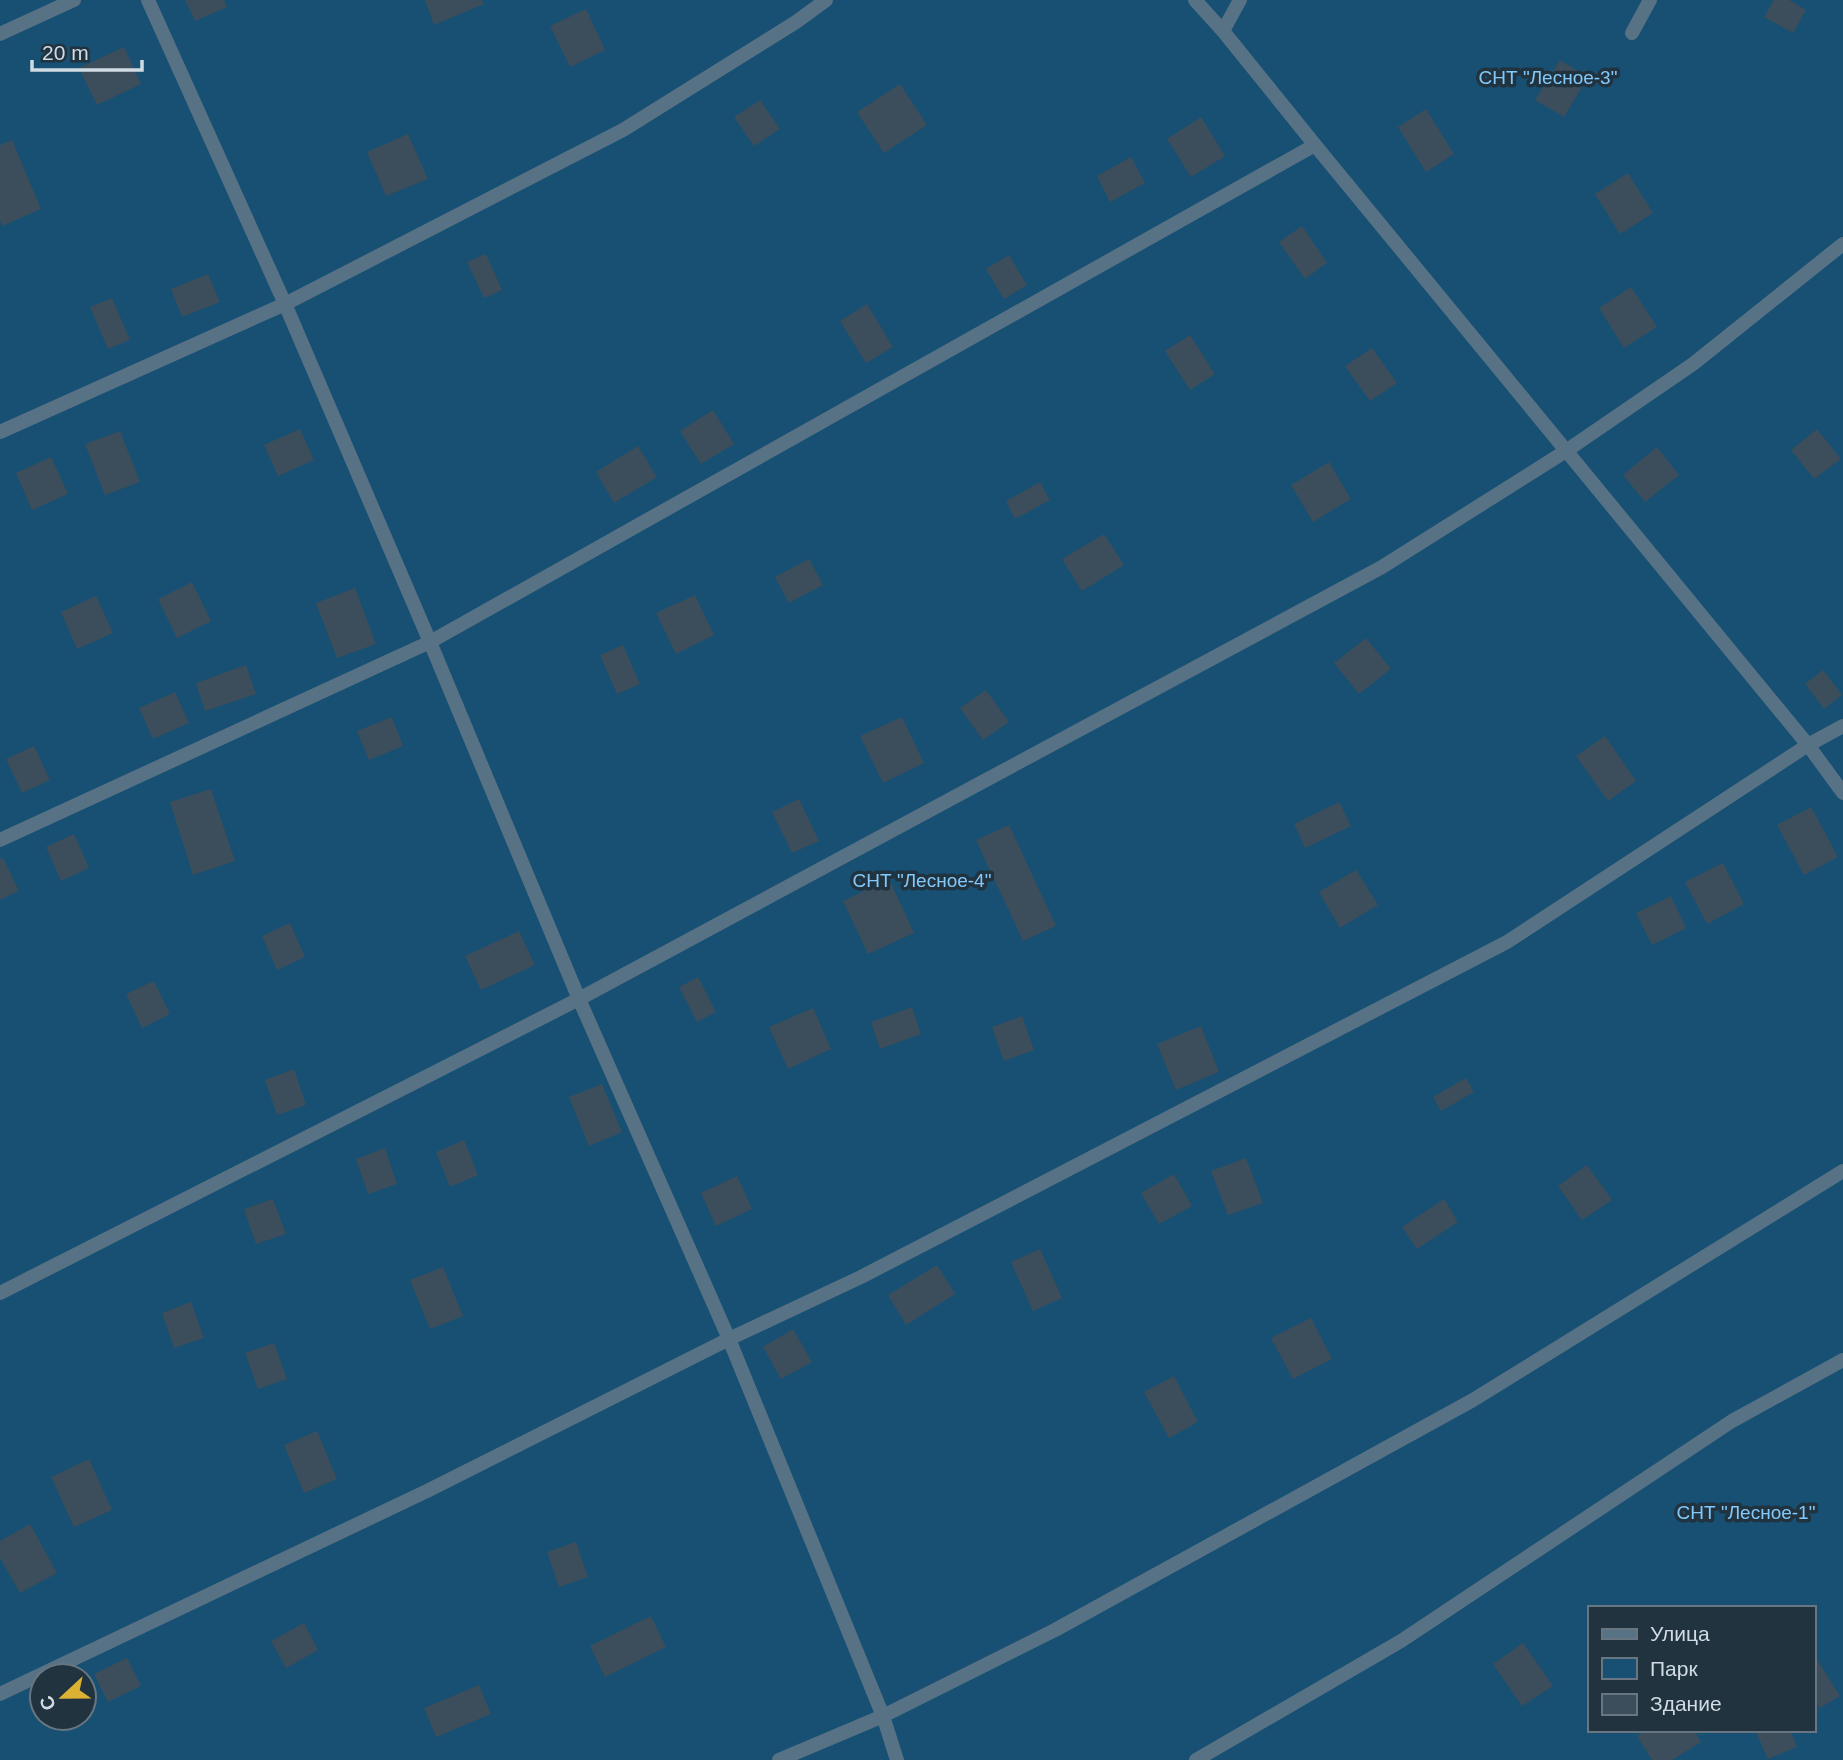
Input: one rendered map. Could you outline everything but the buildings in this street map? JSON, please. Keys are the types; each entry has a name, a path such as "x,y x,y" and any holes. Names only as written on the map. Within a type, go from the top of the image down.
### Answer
{"street":[{"path":"0,34 74,0"},
{"path":"148,0 285,304 579,999 729,1339 883,1716 897,1760"},
{"path":"0,432 285,304 623,130 796,22 826,0"},
{"path":"1195,0 1808,745 1843,793"},
{"path":"1223,31 1240,0"},
{"path":"1632,33 1650,0"},
{"path":"0,840 430,642 1315,145"},
{"path":"0,1293 579,999 1382,567 1566,451 1693,364 1843,244"},
{"path":"0,1694 414,1497 873,1270 1507,942 1808,745 1843,726"},
{"path":"779,1760 883,1716 1055,1630 1473,1400 1843,1171"},
{"path":"1196,1760 1401,1641 1732,1421 1843,1360"}],"green space":[{"name":"СНТ \"Лесное-4\"","path":"0,0 1843,0 1843,1760 0,1760"}],"park label":[{"name":"СНТ \"Лесное-3\"","path":"1548,77"},
{"name":"СНТ \"Лесное-1\"","path":"1746,1512"}]}
